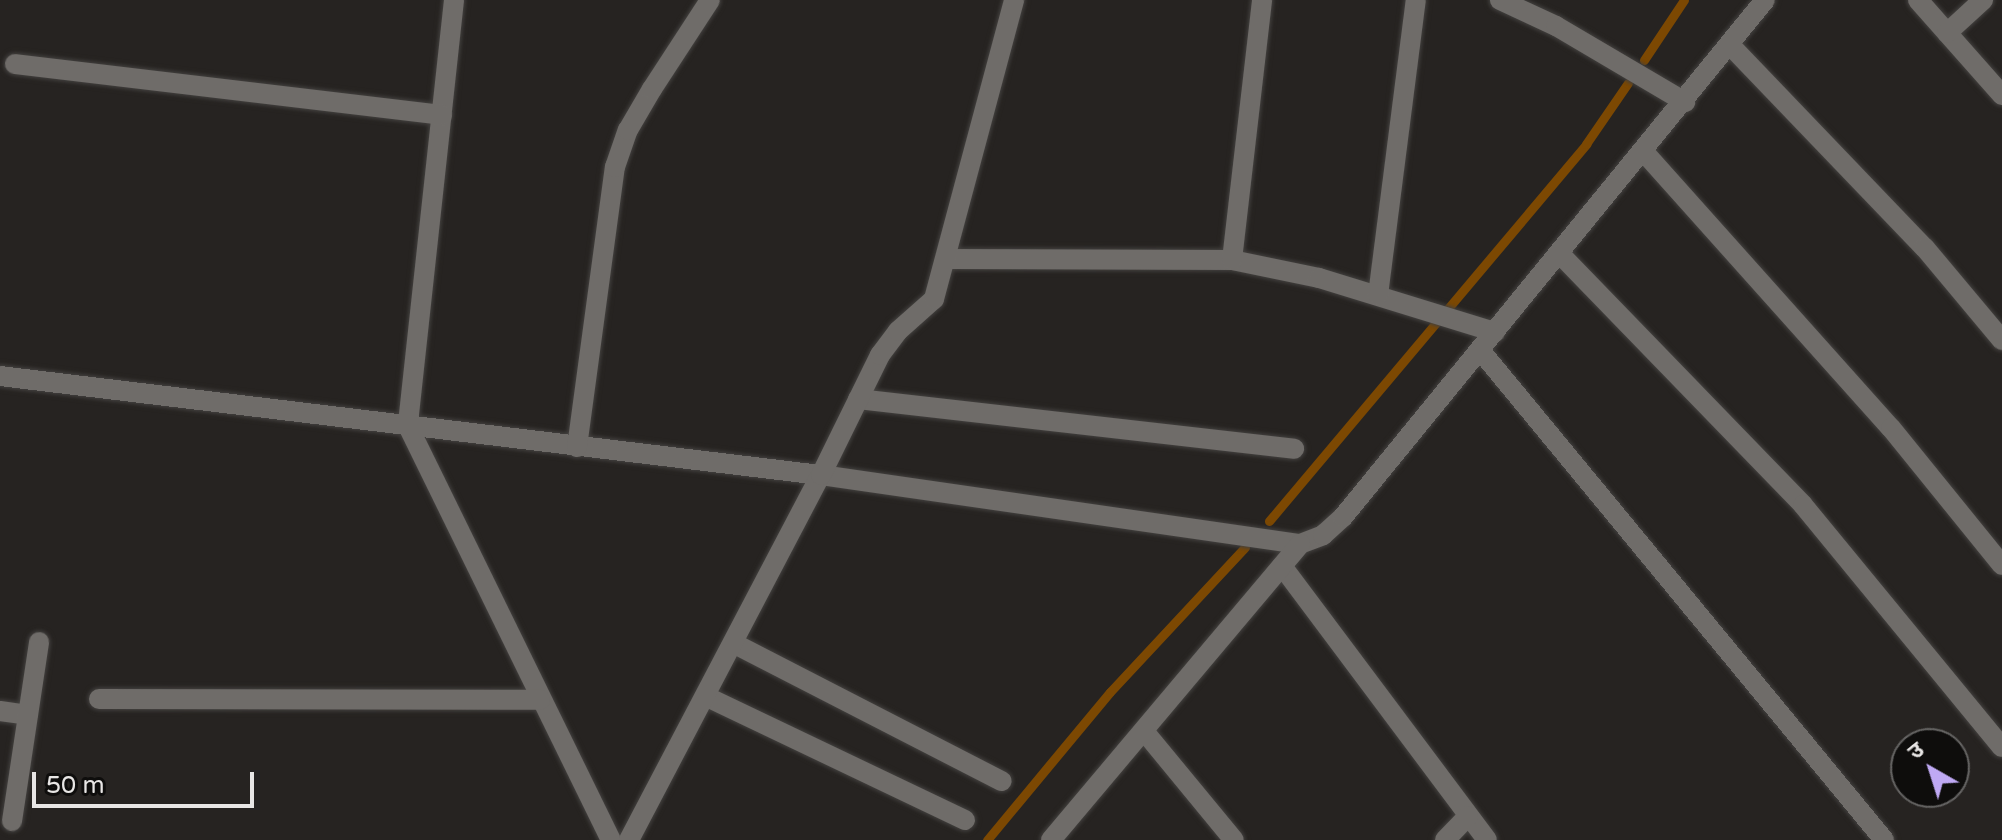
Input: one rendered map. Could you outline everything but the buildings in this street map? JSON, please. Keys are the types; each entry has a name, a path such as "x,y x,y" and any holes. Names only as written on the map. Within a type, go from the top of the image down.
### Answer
{"street":[{"path":"454,0 408,426 611,840"},
{"path":"577,447 615,167 628,130 710,0"},
{"path":"629,840 888,342 934,299 1014,0"},
{"path":"1232,260 1262,0"},
{"path":"1378,295 1416,0"},
{"path":"1500,0 1519,4 1685,102"},
{"path":"1051,840 1300,544 1323,535 1343,517 1685,102 1765,0"},
{"path":"1918,0 2002,95"},
{"path":"1947,33 1983,0"},
{"path":"1730,45 1925,248 2002,340"},
{"path":"15,64 442,115"},
{"path":"1644,152 1891,428 2002,565"},
{"path":"1560,254 1803,505 2002,747"},
{"path":"947,259 1232,260 1378,295 1495,332"},
{"path":"1480,350 1884,840"},
{"path":"0,376 821,475 1300,544"},
{"path":"858,399 1294,449"},
{"path":"1282,566 1487,840"},
{"path":"12,821 39,642"},
{"path":"733,643 1002,781"},
{"path":"705,696 965,820"},
{"path":"99,699 540,700"},
{"path":"0,711 28,715"},
{"path":"1144,731 1234,840"},
{"path":"1445,840 1468,816"}],"waterway":[{"path":"1644,60 1684,0"},
{"path":"1269,521 1586,144 1628,83"},
{"path":"987,840 1110,692 1245,547"}]}
